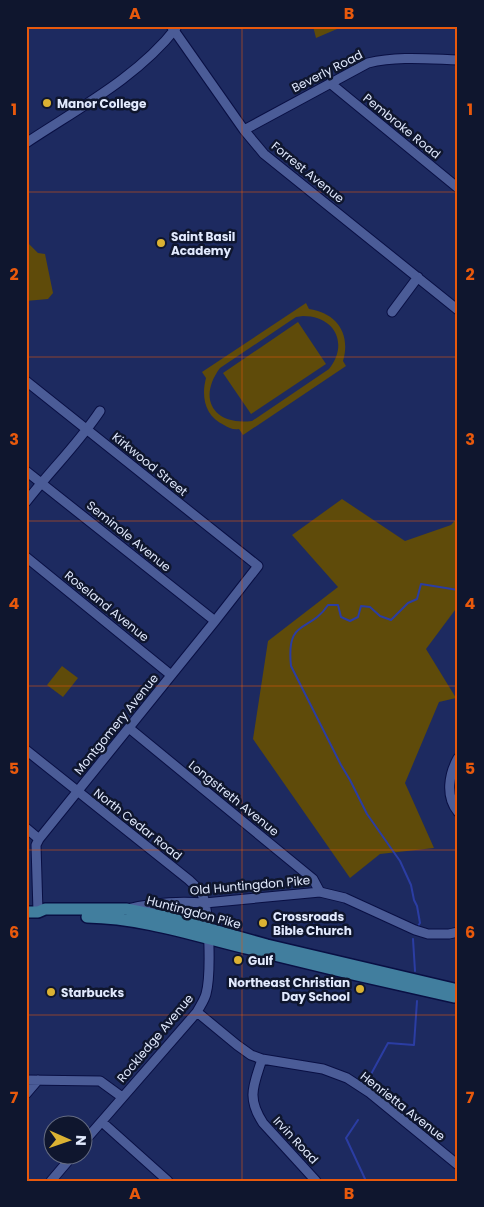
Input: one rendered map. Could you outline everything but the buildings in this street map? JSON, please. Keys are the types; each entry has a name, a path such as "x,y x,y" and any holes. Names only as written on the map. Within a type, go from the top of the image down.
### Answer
{"main road":[{"name":"Huntingdon Pike","path":"26,912 38,912 46,909 126,909 171,918 209,934 454,997 458,996"},
{"name":"Huntingdon Pike","path":"38,912 45,916 126,919 209,934 427,982 454,989 458,992"}],"street":[{"name":"Forrest Avenue","path":"174,28 244,130 264,154 458,310"},
{"path":"26,143 133,70 169,38 174,28"},
{"name":"Beverly Road","path":"244,130 368,63 384,59 404,58 458,60"},
{"name":"Pembroke Road","path":"330,83 458,188"},
{"path":"392,312 418,277"},
{"name":"Kirkwood Street","path":"26,381 258,566"},
{"path":"26,502 87,430 100,411"},
{"name":"Seminole Avenue","path":"26,471 215,622"},
{"name":"Roseland Avenue","path":"26,557 171,675"},
{"name":"Montgomery Avenue","path":"39,839 215,622 258,566"},
{"name":"Longstreth Avenue","path":"128,728 313,879 320,892"},
{"name":"North Cedar Road","path":"26,750 189,880 202,893 205,903"},
{"path":"458,758 451,770 449,795 454,808 458,812"},
{"path":"26,828 39,839 36,844 38,912"},
{"name":"Old Huntingdon Pike","path":"126,909 157,904 205,903 320,892 345,898 428,934 458,932"},
{"name":"Rockledge Avenue","path":"92,1133 197,1012 205,997 209,934 205,903"},
{"name":"Henrietta Avenue","path":"197,1012 237,1046 251,1055 262,1059 324,1069 346,1078 370,1093 458,1165"},
{"name":"Irvin Road","path":"262,1059 253,1088 252,1100 256,1112 262,1123 316,1181"},
{"path":"26,1080 100,1081 122,1097"},
{"path":"26,1094 38,1080"},
{"path":"102,1122 168,1181"},
{"path":"51,1181 65,1164"}],"shaded area":[{"path":"313,26 344,26 316,38"},
{"path":"26,241 38,253 45,254 53,293 48,299 26,301"},
{"path":"306,303 309,309 327,315 340,326 345,342 343,361 346,366 243,435 239,429 226,426 212,417 204,399 206,378 202,372","holes":["296,317 314,317 331,326 336,333 338,350 335,360 329,369 252,421 239,421 219,415 213,408 210,400 210,390 213,379 220,368"]},
{"path":"298,322 326,364 251,414 223,373"},
{"path":"342,499 405,541 451,525 458,517 458,606 426,649 456,698 439,702 405,783 434,848 380,854 350,878 253,739 268,641 338,587 292,535"},
{"path":"62,666 78,678 63,697 47,685"},
{"path":"197,905 200,921 146,907"}],"waterway":[{"path":"418,926 420,923 417,906 411,885 400,861 367,814 341,765 291,666 290,650 292,640 300,628 314,620 328,605 338,605 341,617 350,621 358,617 361,606 370,607 380,616 391,620 408,603 417,599 421,584 458,590"},
{"path":"413,939 415,971"},
{"path":"370,1076 388,1043 414,1045 417,1001"},
{"path":"358,1120 346,1138 366,1181"}],"place":[{"name":"Manor College","path":"47,103"},
{"name":"Saint Basil Academy","path":"161,243"},
{"name":"Crossroads Bible Church","path":"263,923"},
{"name":"Gulf","path":"238,960"},
{"name":"Northeast Christian Day School","path":"360,989"},
{"name":"Starbucks","path":"51,992"}]}
